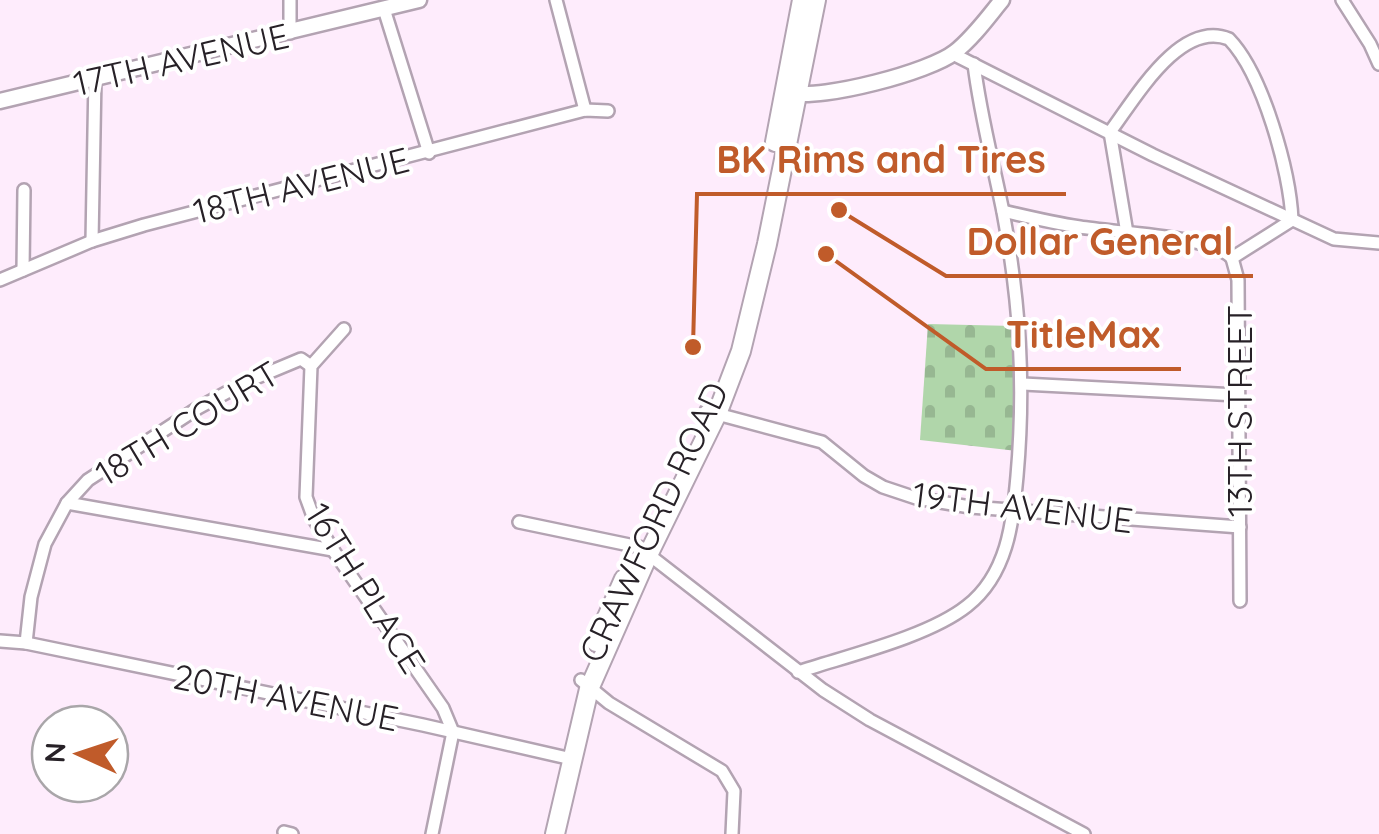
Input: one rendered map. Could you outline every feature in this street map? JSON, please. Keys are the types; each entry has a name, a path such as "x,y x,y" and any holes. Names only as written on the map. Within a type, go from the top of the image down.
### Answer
{"main road":[{"path":"791,93 802,0"},
{"path":"791,93 816,0"},
{"name":"CRAWFORD ROAD","path":"544,834 585,685 644,550 741,351 755,298 791,93"},
{"name":"CRAWFORD ROAD","path":"555,834 566,758"}],"street":[{"path":"290,0 290,34"},
{"name":"17TH AVENUE","path":"0,101 419,0"},
{"path":"556,0 585,110"},
{"path":"791,93 852,88 953,54 1002,0"},
{"path":"1342,0 1379,64"},
{"path":"384,9 429,153"},
{"path":"1128,233 1110,132 1157,70 1180,47 1198,36 1220,35 1229,39 1242,55 1283,158 1292,220"},
{"path":"953,54 1334,239 1379,243"},
{"path":"798,672 939,623 967,606 990,582 1004,552 1014,510 1023,384 1019,316 974,64"},
{"path":"92,240 96,77"},
{"name":"18TH AVENUE","path":"0,280 92,240 585,110 608,112"},
{"path":"23,270 24,190"},
{"path":"1003,212 1081,228 1214,246 1232,258"},
{"name":"13TH STREET","path":"1240,602 1238,280 1232,258 1292,220"},
{"path":"312,366 344,329"},
{"name":"18TH COURT","path":"26,643 31,597 44,544 67,503 105,468 198,408 289,362 301,359 312,366"},
{"name":"16TH PLACE","path":"312,366 306,497 314,519 443,708 453,732"},
{"path":"1023,384 1238,395"},
{"name":"19TH AVENUE","path":"712,412 822,442 864,476 916,498 970,507 1240,528"},
{"path":"67,503 333,550"},
{"path":"519,522 644,550 798,672 870,720 1084,834"},
{"name":"20TH AVENUE","path":"0,641 26,643 566,758"},
{"path":"585,685 701,750 730,780 734,791 732,834"},
{"path":"432,834 453,732"}],"green space":[{"path":"928,324 1014,326 1017,451 920,440"}],"place":[{"name":"Dollar General","path":"839,210"},
{"name":"TitleMax","path":"826,254"},
{"name":"BK Rims and Tires","path":"693,347"}]}
